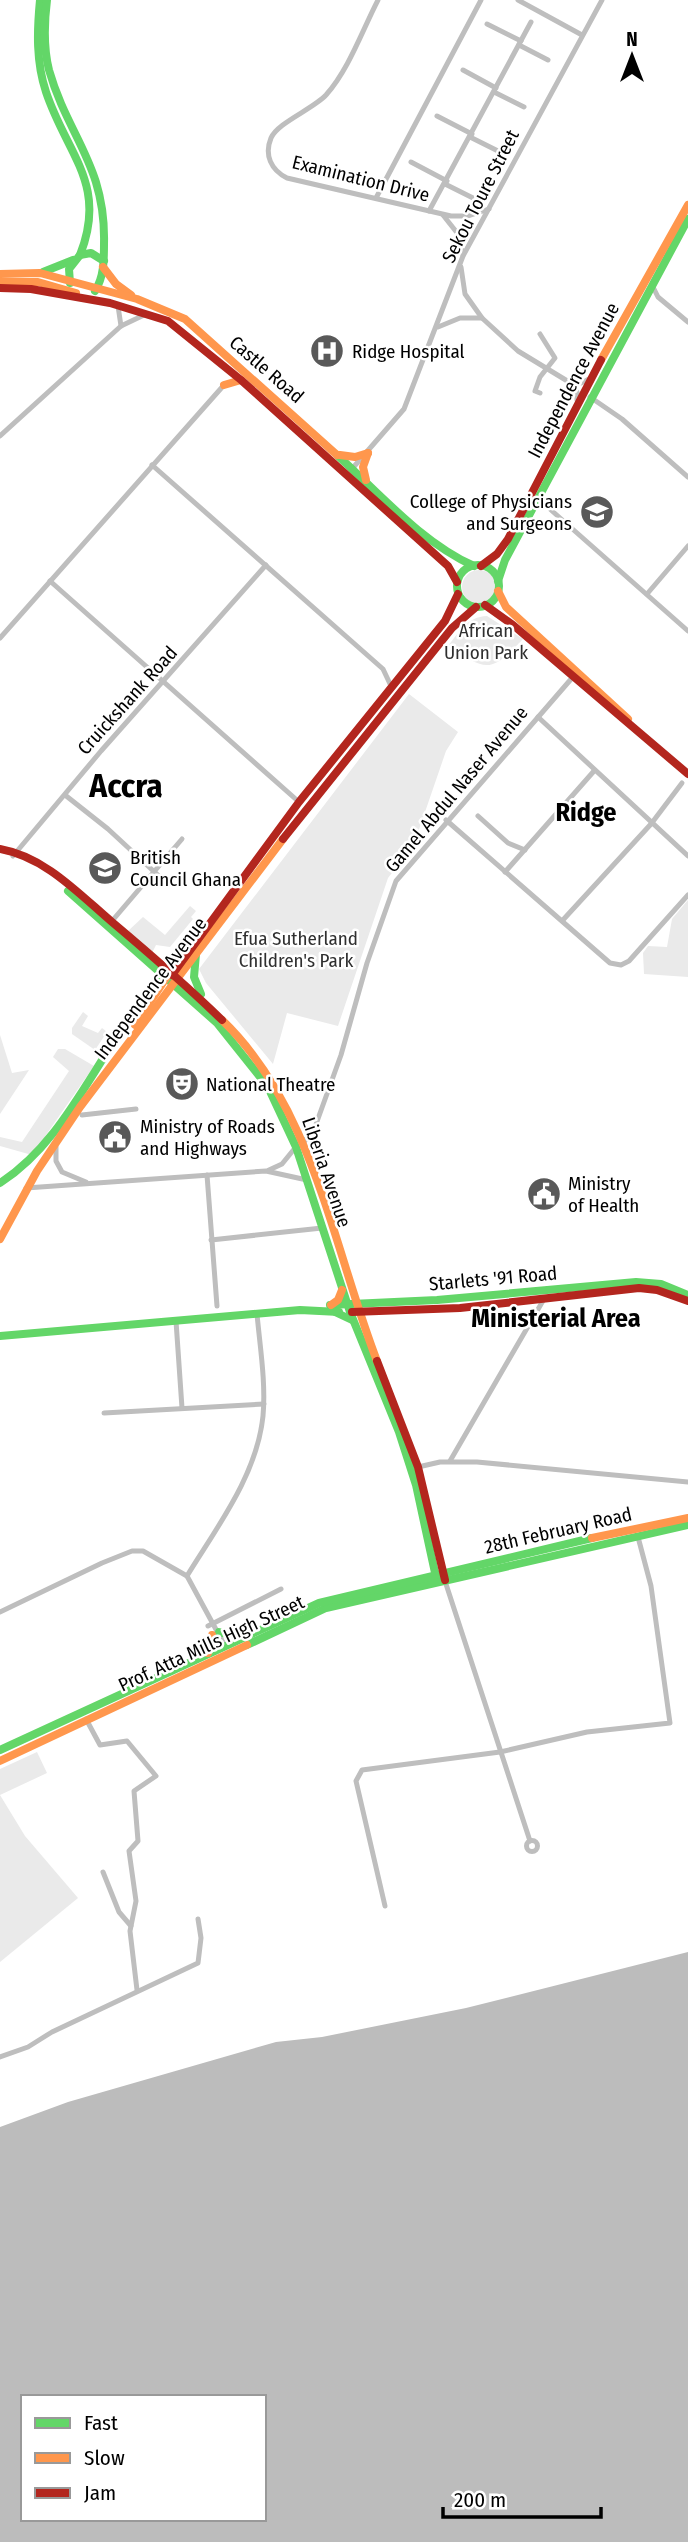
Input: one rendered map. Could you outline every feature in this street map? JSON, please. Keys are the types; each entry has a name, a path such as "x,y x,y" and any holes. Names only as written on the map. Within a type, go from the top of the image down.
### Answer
{"main road":[{"path":"40,0 37,37 45,90 83,172 92,206 91,231 76,258 69,281 74,292"},
{"path":"47,0 44,25 48,69 63,111 96,177 105,219 104,264 97,289 86,296"},
{"name":"Independence Avenue","path":"477,566 497,554 508,539 576,406 688,205"},
{"name":"Independence Avenue","path":"498,581 505,560 590,397 688,219"},
{"path":"40,272 91,253 104,264 116,284 136,299"},
{"name":"Castle Road","path":"0,274 40,272 174,312 191,323 338,453 349,471 366,480 446,552 477,566"},
{"path":"0,282 38,282 113,304"},
{"name":"Castle Road","path":"0,288 48,292 113,304 168,321 349,471 448,566 457,582"},
{"path":"226,368 224,384 241,380"},
{"path":"338,453 355,457 368,453"},
{"path":"366,480 363,467 368,453"},
{"path":"170,976 299,802 445,621 458,594 457,582 466,569 477,566 489,568 498,581 498,591 506,607 633,727"},
{"path":"480,606 498,591"},
{"path":"458,594 465,603 480,606 513,625 572,678 688,774"},
{"name":"Independence Avenue","path":"0,1183 16,1174 42,1148 170,976 196,952 452,628 480,606"},
{"name":"Liberia Avenue","path":"0,851 15,854 48,868 112,921 224,1030 268,1087 299,1145 352,1310 399,1432 436,1561"},
{"name":"Liberia Avenue","path":"15,854 56,881 204,1002 234,1031 259,1062 298,1131 307,1180 322,1228 347,1291"},
{"path":"196,952 194,977 204,1002"},
{"name":"Independence Avenue","path":"0,1239 26,1188 123,1051 170,976"},
{"name":"Starlets '91 Road","path":"352,1310 365,1303 437,1300 650,1282 688,1295"},
{"path":"528,1301 552,1294 555,1288"},
{"name":"Starlets '91 Road","path":"0,1336 300,1310 528,1301 639,1288 657,1290 688,1301"},
{"path":"352,1310 333,1308 347,1291 365,1303"},
{"name":"Liberia Avenue","path":"352,1310 418,1467 437,1578"},
{"name":"Starlets '91 Road","path":"0,1330 19,1334"},
{"name":"28th February Road","path":"437,1578 457,1570 688,1518"},
{"name":"28th February Road","path":"437,1578 688,1525"},
{"path":"437,1578 436,1561 457,1570"},
{"name":"Prof. Atta Mills High Street","path":"0,1750 208,1653 223,1650 242,1637 332,1599 437,1578"},
{"name":"Prof. Atta Mills High Street","path":"0,1761 223,1650 336,1605 437,1578"},
{"path":"208,1653 216,1634 242,1637"}],"street":[{"name":"Examination Drive","path":"378,0 336,82 313,107 272,134 267,152 277,172 287,178 443,215 468,216 489,209"},
{"path":"376,198 481,0"},
{"path":"518,0 582,35"},
{"name":"Sekou Toure Street","path":"349,471 368,453 404,409 463,256 601,0"},
{"path":"429,211 531,22"},
{"path":"487,24 548,60"},
{"path":"463,70 524,107"},
{"path":"437,116 500,152"},
{"path":"411,162 475,199"},
{"name":"Examination Drive","path":"443,215 458,234 463,256"},
{"path":"461,264 465,294 482,318 518,351 569,382 577,393 576,406"},
{"path":"652,285 658,297 688,322"},
{"path":"645,298 658,297"},
{"path":"113,304 121,326"},
{"path":"0,436 121,326 149,313"},
{"path":"437,328 452,320 482,318"},
{"path":"540,334 555,356 534,390 540,393"},
{"path":"569,382 581,383 592,377"},
{"path":"0,638 224,384"},
{"path":"590,397 622,419 688,477"},
{"path":"152,465 387,673 391,686"},
{"path":"551,510 688,631"},
{"path":"647,594 688,546"},
{"name":"Cruickshank Road","path":"15,854 266,565"},
{"path":"50,581 299,802"},
{"path":"387,673 400,675"},
{"name":"Gamel Abdul Naser Avenue","path":"266,1171 282,1164 314,1128 341,1055 389,896 403,872 572,678"},
{"path":"538,717 688,856"},
{"path":"505,872 594,771"},
{"path":"562,921 651,824 682,783"},
{"path":"65,795 108,829 154,872 161,883"},
{"path":"478,816 516,848 525,850"},
{"path":"446,820 604,959 621,965 629,961 688,895"},
{"path":"112,921 182,839"},
{"path":"82,1115 136,1109"},
{"path":"298,1131 314,1128"},
{"path":"56,1143 56,1161 62,1172 75,1180 92,1184"},
{"path":"26,1188 266,1171 307,1180"},
{"path":"207,1175 216,1306"},
{"path":"211,1240 322,1228"},
{"path":"450,1461 544,1299"},
{"path":"187,1576 243,1480 259,1439 264,1405 257,1314"},
{"path":"176,1321 182,1408"},
{"path":"104,1413 264,1405"},
{"path":"418,1467 450,1461 688,1482"},
{"path":"385,1906 356,1781 357,1773 388,1765 500,1752 587,1732 670,1723 651,1586 638,1536"},
{"path":"0,1612 102,1563 138,1550 187,1576 223,1650"},
{"path":"437,1578 530,1841"},
{"path":"210,1625 281,1588"},
{"path":"86,1720 100,1745 127,1741 156,1776 134,1791 138,1841 129,1851 136,1910 131,1926 137,1990"},
{"path":"103,1872 119,1912 131,1926"},
{"path":"0,2057 28,2047 52,2032 200,1961 198,1919"}],"green space":[{"path":"479,570 491,575 496,587 491,599 479,604 467,599 462,587 467,575"},
{"name":"African Union Park","path":"487,616 523,639 503,658 488,665 480,664 448,646 469,622"},
{"name":"Efua Sutherland Children's Park","path":"409,694 458,732 446,751 414,844 388,878 338,1026 287,1013 273,1064 206,983 199,969"},
{"path":"688,900 688,977 644,974 643,953 648,946 667,947 672,919"},
{"path":"190,906 196,911 191,917 193,919 170,947 156,945 152,953 127,932 143,917 165,935"},
{"path":"83,1012 88,1016 82,1026 98,1033 102,1028 107,1032 95,1050 72,1034 72,1028"},
{"path":"0,1035 12,1073 29,1070 0,1114"},
{"path":"58,1049 65,1049 94,1066 32,1155 0,1146 0,1137 22,1142 69,1071 53,1057"},
{"path":"37,1752 47,1773 0,1795 0,1769"},
{"path":"0,1795 25,1836 78,1898 0,1962"}],"shaded area":[{"path":"688,1952 688,2542 0,2542 0,2127 68,2102 276,2042 322,2037 466,2008"}],"traffic: fast":[{"path":"40,0 40,69 46,92 87,189 87,230 80,255"},
{"path":"47,0 45,35 49,70 92,172 103,217 104,262 95,291"},
{"path":"498,581 505,560 688,219"},
{"path":"70,283 69,269 80,255 91,253 104,261"},
{"path":"43,272 73,260"},
{"path":"337,455 419,531 474,566"},
{"path":"478,565 493,571 499,586 493,601 478,607 463,601 457,586 463,571 478,565"},
{"path":"68,891 217,1023 268,1087 296,1147 350,1312 399,1432 416,1485 437,1582"},
{"path":"0,1183 19,1169 52,1135 136,1009 197,929"},
{"path":"196,954 194,977 201,994"},
{"path":"330,1305 437,1300 636,1282 661,1284 688,1295"},
{"path":"0,1336 300,1310 339,1312"},
{"path":"335,1312 352,1320"},
{"path":"247,1645 326,1608 688,1525"},
{"path":"0,1750 319,1603 592,1538"},
{"path":"219,1632 237,1637"}],"traffic: slow":[{"path":"601,360 688,205"},
{"path":"103,267 116,284 131,295"},
{"path":"0,274 40,273 137,299 185,319 337,455"},
{"path":"0,282 38,282 76,293"},
{"path":"224,385 241,380"},
{"path":"340,455 355,457 368,453"},
{"path":"366,480 363,467 368,453"},
{"path":"498,591 506,607 628,719"},
{"path":"0,1239 37,1171 80,1107 283,839"},
{"path":"135,1025 168,975"},
{"path":"222,1020 253,1055 278,1094 299,1136 333,1226 377,1361"},
{"path":"331,1305 338,1300 342,1290"},
{"path":"592,1538 688,1518"},
{"path":"208,1653 212,1635"},
{"path":"0,1761 247,1645"}],"traffic: jam":[{"path":"0,288 31,289 110,303 168,321 241,380 448,566 457,582"},
{"path":"481,566 497,554 508,539 601,360"},
{"path":"172,975 299,802 445,621 458,594"},
{"path":"485,605 513,625 688,774"},
{"path":"283,839 452,628 476,607"},
{"path":"0,849 32,860 73,888 222,1020"},
{"path":"352,1312 460,1308 639,1288 657,1290 688,1301"},
{"path":"377,1361 418,1467 445,1580"}],"place":[{"name":"Ridge Hospital","path":"327,351"},
{"name":"College of Physicians and Surgeons","path":"597,512"},
{"name":"British Council Ghana","path":"105,868"},
{"name":"National Theatre","path":"182,1084"},
{"name":"Ministry of Roads and Highways","path":"115,1137"},
{"name":"Ministry of Health","path":"544,1194"}],"district":[{"name":"Accra","path":"126,785"},
{"name":"Ridge","path":"586,812"},
{"name":"Ministerial Area","path":"556,1318"}]}
